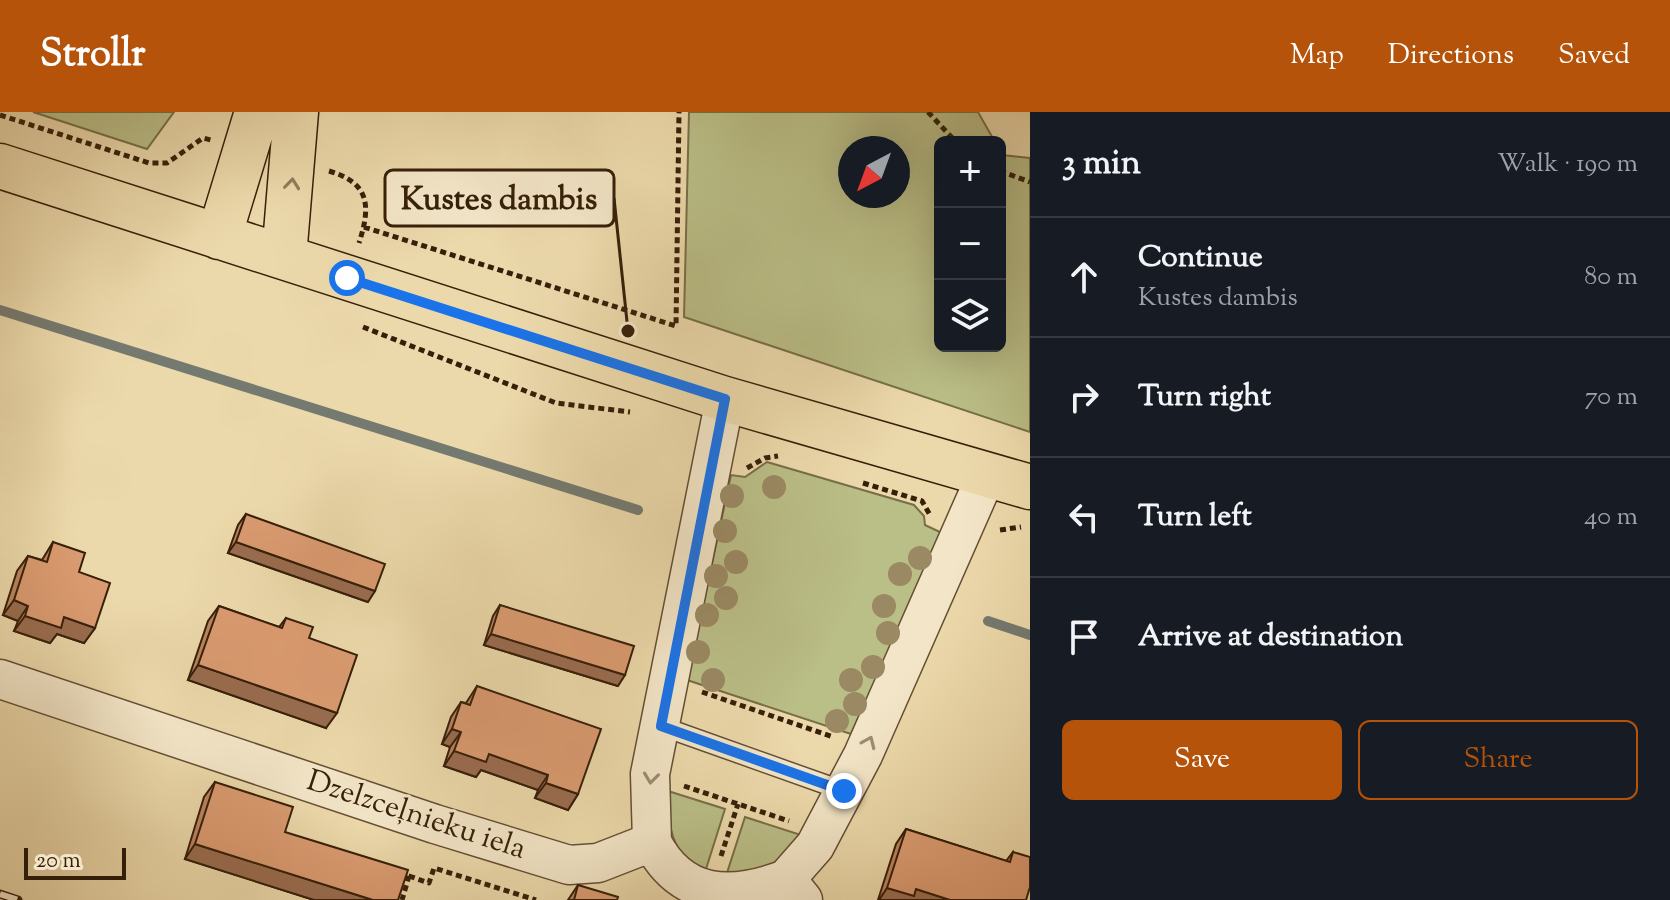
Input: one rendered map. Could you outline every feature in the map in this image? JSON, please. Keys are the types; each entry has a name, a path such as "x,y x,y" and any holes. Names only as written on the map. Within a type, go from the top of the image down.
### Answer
{"main road":[{"path":"219,237 257,112"},
{"path":"284,257 296,112"},
{"path":"0,166 725,399 1030,487"}],"street":[{"path":"725,399 650,774 652,842 664,867 683,885 711,898 742,898 794,890 866,748 986,476"},
{"name":"Dzelzceļnieku iela","path":"0,679 435,824 569,865 598,863 652,842"}],"lane":[{"path":"661,726 844,791"}],"path":[{"path":"364,227 676,326 679,112"},
{"path":"928,112 950,136"},
{"path":"1006,173 1030,182"},
{"path":"670,681 866,748"},
{"path":"650,774 822,832"},
{"path":"395,872 429,883 434,868 536,900"},
{"path":"402,900 409,876"}],"green space":[{"path":"33,112 174,112 147,149"},
{"path":"689,112 978,112 992,136 934,136 934,352 1006,352 1006,155 1030,158 1030,432 684,317"},
{"path":"767,462 914,505 924,516 925,525 942,533 851,734 687,680 731,475 745,477"},
{"path":"668,791 725,809 705,872 685,857 673,838"},
{"path":"745,817 801,835 780,865 725,879"}],"building":[{"path":"246,514 385,564 375,591 236,542"},
{"path":"53,542 85,553 79,572 110,583 95,628 64,617 61,628 25,616 28,606 14,600 28,556 47,562"},
{"path":"500,605 634,646 625,675 491,634"},
{"path":"219,606 282,628 286,618 313,627 309,638 357,655 337,713 198,665"},
{"path":"477,686 601,729 578,794 546,783 548,775 489,754 486,762 454,751 461,732 452,729 461,702 470,705"},
{"path":"215,782 293,807 285,832 408,870 398,900 373,900 195,844"},
{"path":"906,829 1010,862 1013,852 1030,857 1030,887 1026,900 950,900 916,889 914,896 887,888"},
{"path":"578,885 618,897 617,900 574,900"}],"waterway":[{"path":"0,310 638,510"},
{"path":"988,621 1030,635"}],"railway":[{"path":"0,894 18,900"}],"place":[{"name":"Kustes dambis","path":"628,331"}],"route":[{"path":"347,278 725,399 715,465 661,726 844,791"}]}
